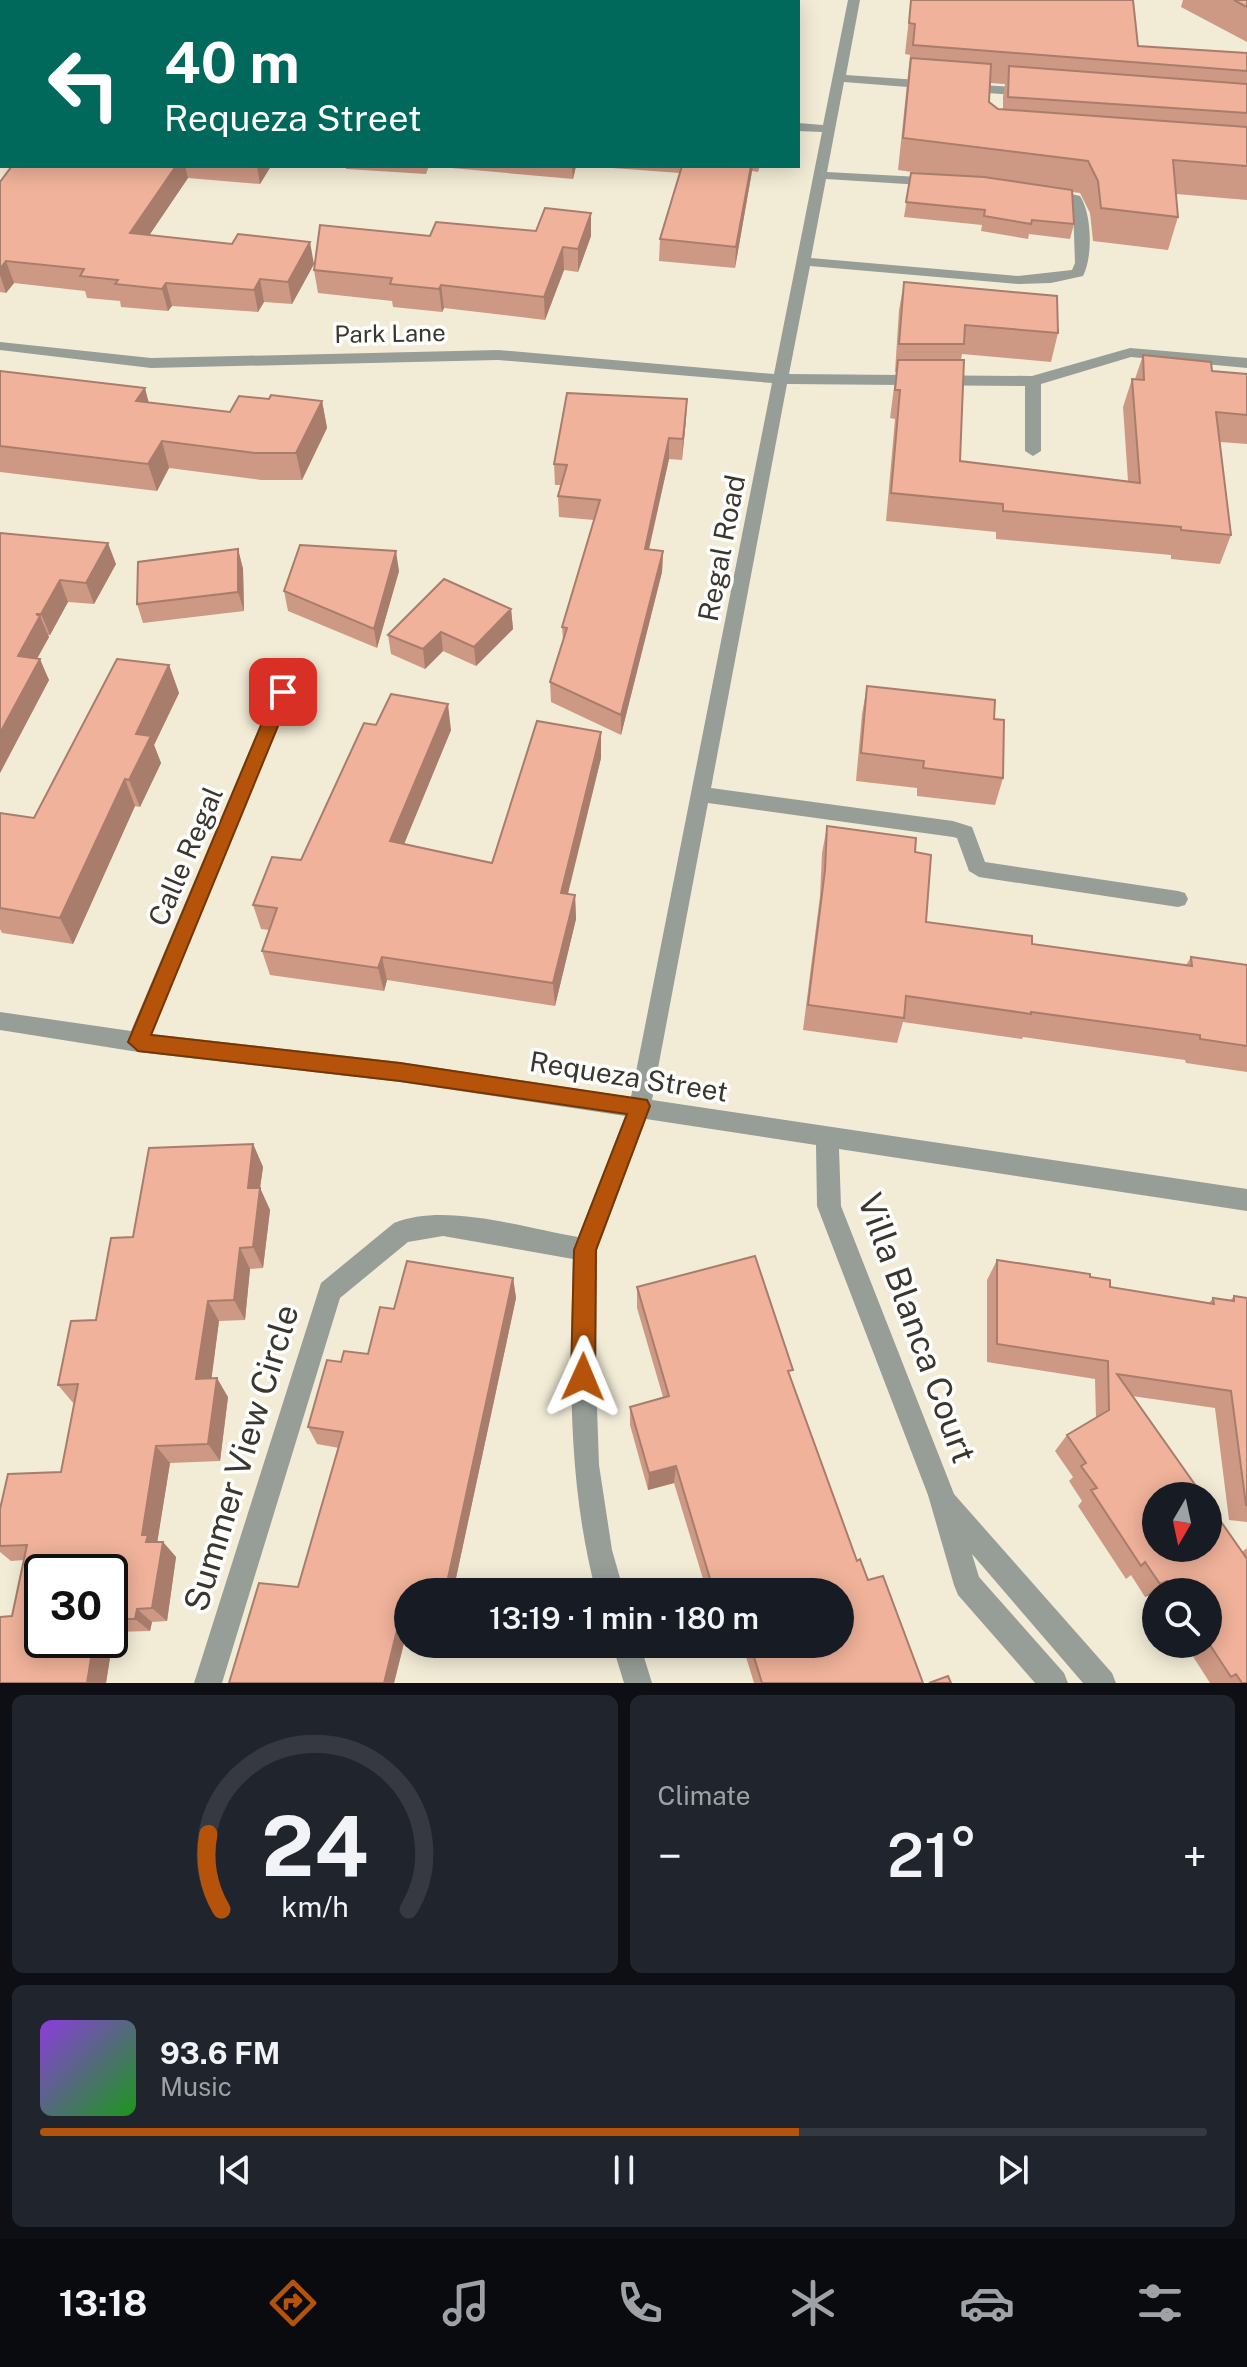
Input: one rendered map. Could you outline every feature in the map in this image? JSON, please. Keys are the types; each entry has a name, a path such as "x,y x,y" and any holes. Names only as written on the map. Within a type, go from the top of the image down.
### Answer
{"street":[{"name":"Regal Road","path":"640,1106 854,0"},
{"path":"837,78 994,96 1037,93"},
{"path":"800,127 827,129"},
{"path":"818,175 953,183"},
{"path":"802,261 1018,280 1051,279 1078,273 1082,263 1080,206 1075,199 1027,190"},
{"name":"Park Lane","path":"0,346 151,363 498,355 781,379 1033,381 1130,352 1247,363"},
{"path":"1033,381 1033,451"},
{"name":"Calle Regal","path":"138,1042 283,692"},
{"path":"698,794 953,829 965,833 972,845 972,860 987,871 1178,899"},
{"name":"Requeza Street","path":"0,1021 138,1042 400,1072 640,1106 827,1138 1247,1200"},
{"path":"606,1578 582,1441 585,1250 640,1106"},
{"name":"Villa Blanca Court","path":"827,1138 829,1206 941,1495 968,1585 1054,1683"},
{"name":"Summer View Circle","path":"208,1683 330,1291 402,1231 443,1225 585,1250"},
{"name":"Villa Blanca Court","path":"941,1495 1102,1683"},
{"path":"630,1658 638,1683"}],"building":[{"path":"911,0 1133,0 1138,46 1247,53 1247,71 913,45 915,24 909,23"},
{"path":"1234,0 1247,0 1247,7"},
{"path":"911,58 991,64 989,102 998,109 1247,127 1247,166 1173,160 1178,217 1101,208 1098,181 1088,161 903,138"},
{"path":"1009,66 1247,84 1247,113 1008,97"},
{"path":"10,168 175,168 130,233 232,244 238,234 310,242 288,282 260,279 254,290 166,283 162,289 115,284 118,280 80,276 84,269 6,261 0,269 0,182"},
{"path":"681,168 751,168 736,247 660,239"},
{"path":"911,173 984,177 1072,190 1074,224 1032,220 1031,224 984,216 985,210 906,202"},
{"path":"545,208 591,213 578,249 563,247 544,297 441,285 439,289 390,284 392,278 314,270 320,225 430,236 436,222 536,231"},
{"path":"904,282 1057,296 1058,333 965,325 964,344 899,344"},
{"path":"1143,355 1211,362 1212,371 1247,374 1247,415 1216,412 1231,535 1181,530 1181,527 1003,511 1003,504 891,493 900,390 895,390 898,360 964,360 960,461 1140,483 1132,379 1144,380"},
{"path":"0,371 145,388 136,401 230,412 239,396 269,399 271,395 322,401 296,453 255,453 162,441 148,464 0,446"},
{"path":"567,393 687,399 683,439 669,438 645,549 663,551 621,715 550,682 567,628 562,627 600,500 558,496 567,465 554,464"},
{"path":"0,533 108,543 86,583 60,580 41,614 36,614 40,616 18,656 40,659 0,733"},
{"path":"300,545 396,551 374,629 284,591"},
{"path":"238,549 238,592 137,604 138,562"},
{"path":"444,579 511,609 474,647 441,632 423,649 388,635"},
{"path":"117,659 169,665 136,734 151,736 129,780 125,779 60,918 0,908 0,813 34,818"},
{"path":"867,686 995,700 994,719 1004,720 1003,778 923,768 924,761 861,753"},
{"path":"391,694 448,704 390,841 492,863 537,721 601,732 561,893 575,895 553,983 382,957 378,968 262,951 277,908 253,905 272,857 301,860 364,723 376,725"},
{"path":"827,826 916,838 915,852 931,855 926,922 1032,936 1032,944 1192,966 1191,957 1247,965 1247,1046 1200,1039 1200,1035 906,996 904,1018 808,1005 825,870"},
{"path":"253,1144 248,1188 260,1188 253,1247 240,1248 234,1300 208,1301 196,1379 217,1378 208,1444 156,1446 142,1535 148,1535 146,1542 163,1542 152,1608 137,1609 135,1619 128,1619 128,1554 25,1554 27,1545 0,1546 0,1509 8,1474 61,1472 78,1384 58,1385 71,1321 96,1320 111,1238 133,1237 149,1148"},
{"path":"755,1256 793,1370 788,1371 857,1561 860,1559 868,1580 883,1576 923,1683 762,1683 754,1658 854,1658 854,1578 710,1578 676,1466 649,1473 630,1407 669,1396 637,1287"},
{"path":"997,1260 1090,1274 1090,1277 1110,1280 1110,1287 1214,1304 1213,1298 1234,1301 1234,1296 1247,1298 1247,1505 1231,1391 1117,1374 1193,1482 1142,1482 1142,1562 1145,1562 1141,1566 1091,1490 1097,1488 1081,1466 1086,1463 1067,1435 1109,1410 1108,1361 997,1344"},
{"path":"407,1261 513,1278 448,1578 394,1578 394,1642 384,1683 229,1683 259,1583 298,1587 343,1432 308,1427 327,1360 341,1362 344,1351 368,1354 380,1307 394,1309"},
{"path":"1222,1523 1247,1559 1247,1683 1242,1683 1236,1674 1231,1677 1219,1658 1222,1658 1222,1578 1156,1578 1145,1562 1222,1562"},
{"path":"24,1559 24,1658 91,1658 87,1683 0,1683 0,1617 12,1616"},
{"path":"948,1676 951,1683 929,1683"}],"route":[{"path":"283,692 138,1042 400,1072 640,1106 585,1250 583,1377"}]}
